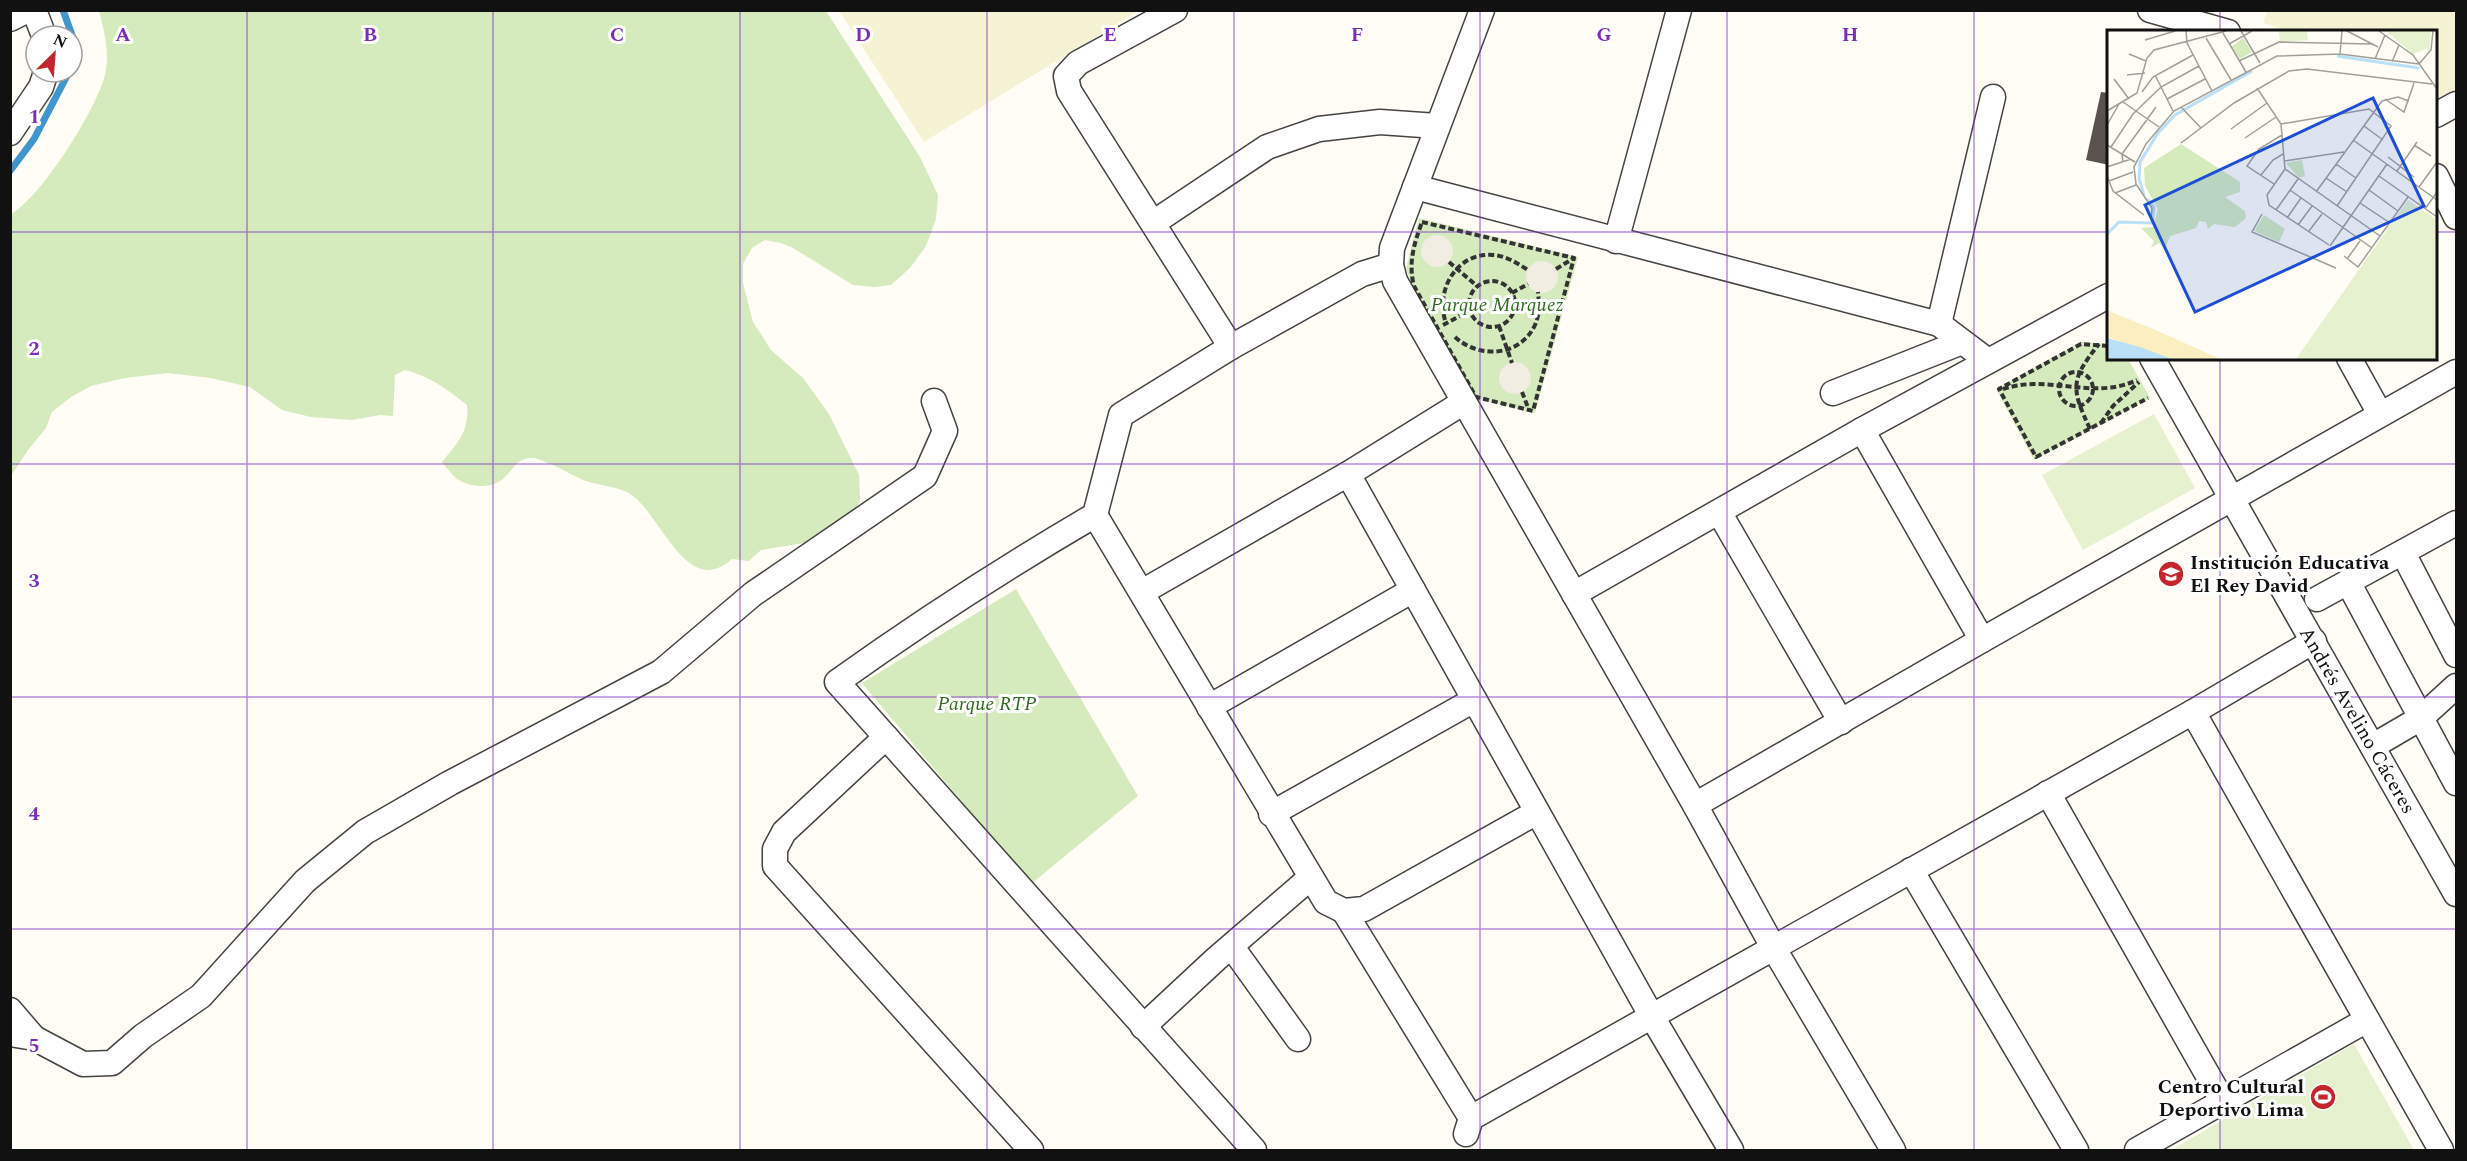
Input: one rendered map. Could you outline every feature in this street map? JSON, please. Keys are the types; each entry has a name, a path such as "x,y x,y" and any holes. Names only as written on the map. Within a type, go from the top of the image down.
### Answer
{"street":[{"path":"10,19 28,10"},
{"path":"1174,10 1078,63 1066,76 1069,91 1231,347"},
{"path":"1482,10 1392,248 1391,265 1395,281 1695,805 1773,947 1893,1150"},
{"path":"1616,241 1679,10"},
{"path":"2151,10 2221,30"},
{"path":"10,133 42,84"},
{"path":"1939,324 1993,97"},
{"path":"2437,114 2457,104"},
{"path":"1153,223 1267,147 1319,129 1380,122 1437,126"},
{"path":"2437,178 2457,218"},
{"path":"1415,187 1939,324 1988,361"},
{"path":"1254,1150 837,682 924,620 1002,569 1095,515 1121,415 1231,347 1362,274 1391,265"},
{"path":"1574,594 1862,430 2107,297"},
{"path":"1833,393 1962,342"},
{"name":"Andrés Avelino Cáceres","path":"2153,360 2457,894"},
{"path":"2350,360 2380,414"},
{"path":"1695,805 2457,372"},
{"path":"10,1034 34,1038 83,1064 112,1063 143,1036 201,996 305,881 365,832 450,783 661,672 753,594 925,476 945,431 934,401"},
{"path":"1142,592 1348,474 1464,402"},
{"path":"1862,430 1982,640"},
{"path":"1348,474 1651,1015 1731,1150"},
{"path":"1719,512 1841,722"},
{"path":"1095,515 1326,902 1344,911 1364,909 1537,812"},
{"path":"2318,599 2457,523"},
{"path":"2403,553 2457,655"},
{"path":"2348,582 2457,783"},
{"path":"1209,707 1413,590"},
{"path":"1344,911 1468,1126 1651,1015 2193,712 2314,641"},
{"path":"2373,747 2421,718 2457,686"},
{"path":"1272,814 1474,700"},
{"path":"2193,712 2441,1150"},
{"path":"886,737 784,832 775,849 775,866 1031,1150"},
{"path":"2048,793 2223,1102"},
{"path":"1911,870 2076,1150"},
{"path":"1143,1027 1310,878"},
{"path":"1232,946 1298,1040"},
{"path":"10,1010 34,1038"},
{"path":"2137,1150 2367,1020"}],"path":[{"path":"1422,222 1574,258 1533,411 1476,397 1414,286 1410,270 1422,222"},
{"path":"1528,270 1508,258 1491,255 1475,257 1457,269 1449,278 1443,293 1442,309 1447,326 1456,338 1469,347 1484,352 1499,352 1508,349 1526,337 1535,324 1539,309 1538,292"},
{"path":"1556,269 1574,258"},
{"path":"1449,262 1477,286"},
{"path":"1488,281 1496,282 1503,284 1512,293 1514,310 1507,322 1499,326 1486,327 1473,318 1468,303 1470,295 1477,286 1488,281"},
{"path":"1512,293 1528,284"},
{"path":"1499,326 1512,363"},
{"path":"1999,389 2081,344 2107,346"},
{"path":"2090,429 2074,389 2080,373 2099,344"},
{"path":"2080,373 2090,379 2093,390 2089,401 2073,406 2064,400 2060,387 2065,376 2080,373"},
{"path":"1999,389 2034,384 2093,390 2124,386 2138,381 2113,406 2100,424"},
{"path":"1999,389 2036,457 2148,398"},
{"path":"1522,392 1529,410"}],"shaded area":[{"path":"839,11 1138,11 924,142"},
{"path":"2267,11 2456,11 2456,90 2437,99 2437,30 2285,30 2263,23"},
{"path":"1437,235 1448,240 1453,251 1448,262 1437,267 1426,262 1421,251 1426,240"},
{"path":"1542,261 1553,266 1558,277 1553,288 1542,293 1531,288 1526,277 1531,266"},
{"path":"1515,362 1526,367 1531,378 1526,389 1515,394 1504,389 1499,378 1504,367"}],"green space":[{"path":"99,11 826,11 920,157 938,195 936,219 926,246 910,268 891,285 875,287 853,285 793,248 765,240 752,248 743,264 743,283 753,322 771,350 803,378 829,414 859,475 860,499 854,517 817,541 761,550 749,561 732,559 715,569 700,569 687,561 674,548 639,501 627,492 583,480 539,459 523,459 499,482 488,486 475,486 457,479 442,462 462,436 467,405 437,384 405,370 395,375 393,416 380,415 352,420 311,417 282,410 250,387 210,378 168,373 125,378 91,386 71,397 52,412 46,428 11,476 11,214 23,205 53,170 82,126 102,85 107,55"},
{"name":"Parque Marquez","path":"1419,218 1578,257 1535,413 1475,398 1415,295 1406,268"},
{"path":"2081,342 2107,344 2107,360 2129,360 2150,398 2034,460 1996,389"},
{"path":"2154,414 2195,488 2083,550 2042,475"},
{"name":"Parque RTP","path":"1016,589 1138,796 1031,884 862,683"},
{"name":"Centro Cultural Deportivo Lima","path":"2354,1044 2414,1150 2171,1150"}],"building":[{"path":"2101,92 2107,93 2107,165 2086,160"}],"waterway":[{"path":"63,10 68,24"},
{"path":"10,171 34,139 63,84"}],"place":[{"name":"Institución Educativa El Rey David","path":"2171,574"},
{"name":"Centro Cultural Deportivo Lima","path":"2323,1097"}]}
